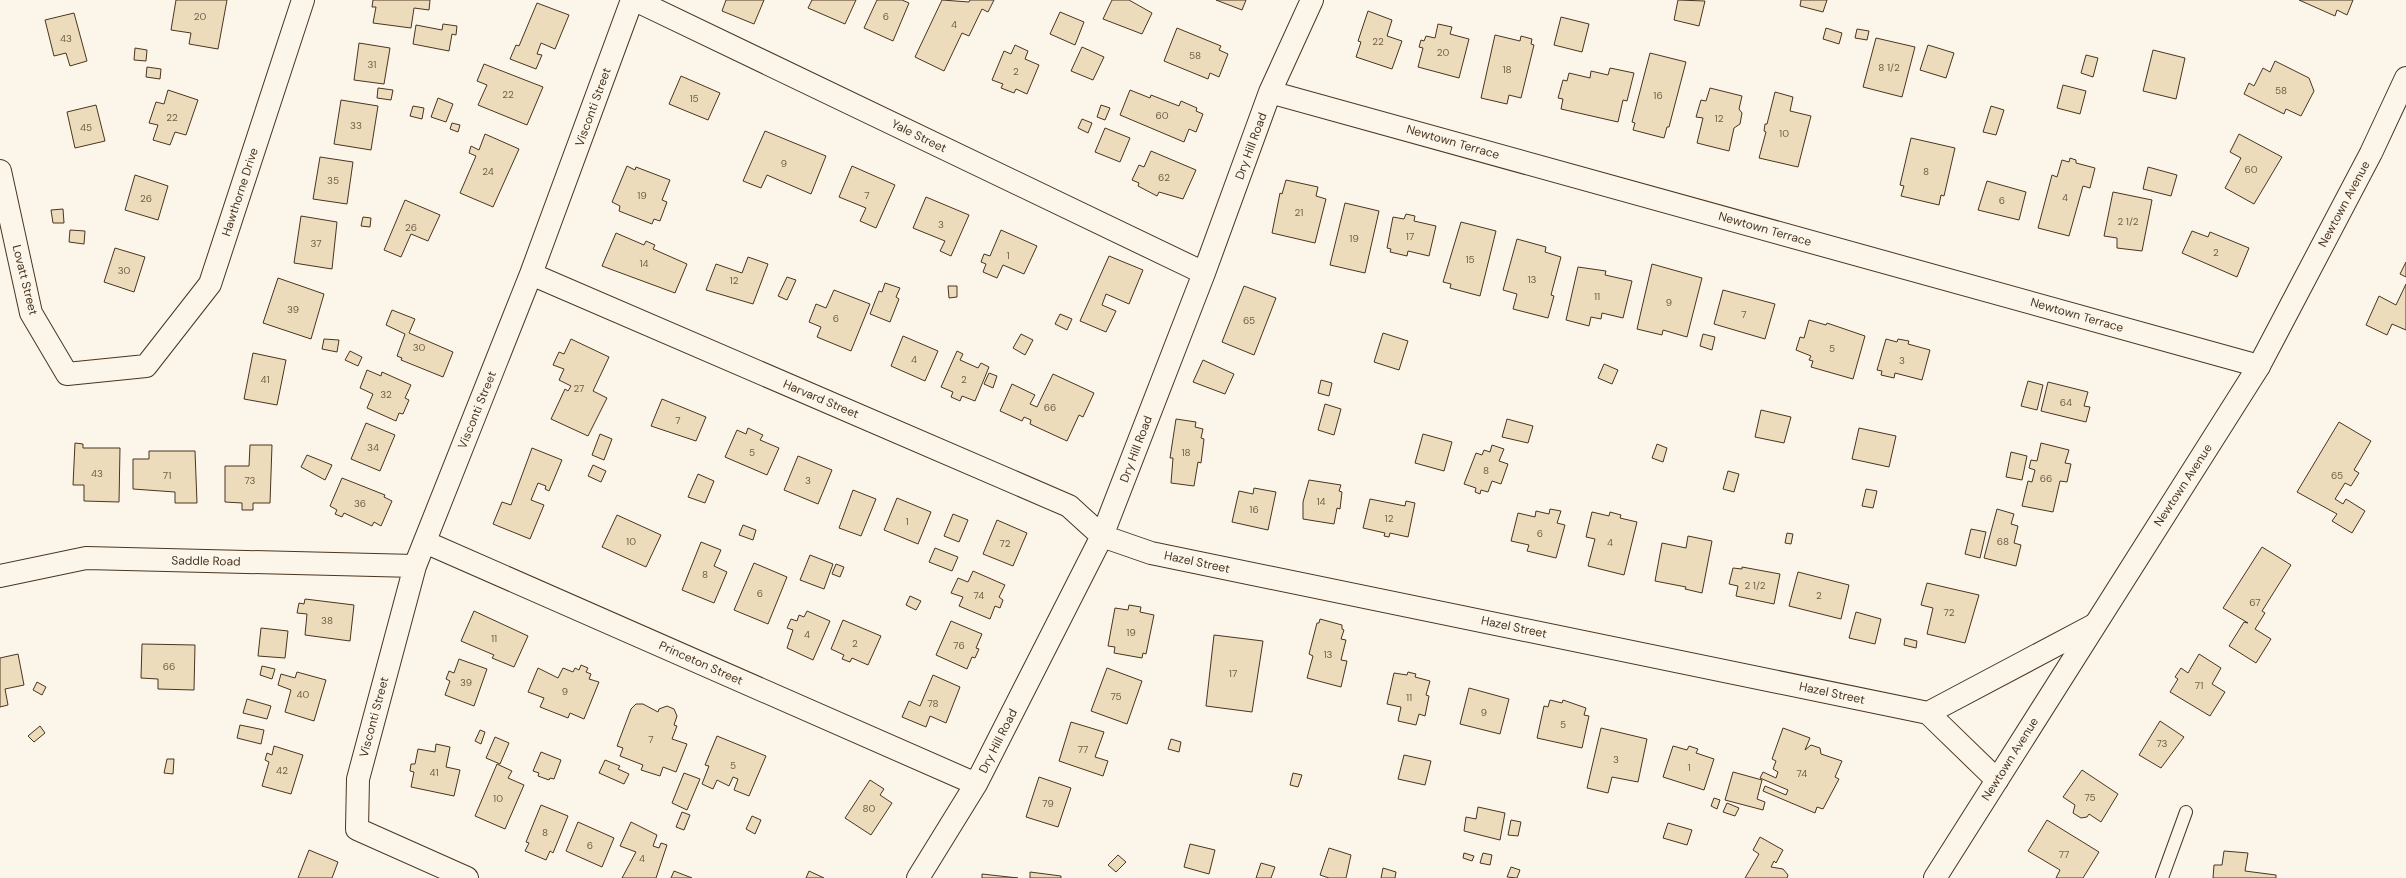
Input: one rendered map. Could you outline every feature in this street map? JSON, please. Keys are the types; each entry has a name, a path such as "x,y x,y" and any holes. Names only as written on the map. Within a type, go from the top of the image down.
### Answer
{"street":[{"name":"Hawthorne Drive","path":"146,366 210,284 303,0"},
{"name":"Yale Street","path":"634,0 1204,273"},
{"name":"Visconti Street","path":"467,878 357,829 358,779 414,566 425,542 531,274 634,0"},
{"name":"Dry Hill Road","path":"918,878 976,784 1102,536 1204,273 1270,92 1312,0"},
{"name":"Newtown Avenue","path":"1935,878 2259,366 2371,153 2406,78"},
{"name":"Newtown Terrace","path":"1270,92 2259,366"},
{"name":"Lovatt Street","path":"0,171 31,313 68,374 146,366"},
{"name":"Harvard Street","path":"531,274 1069,506 1102,536"},
{"name":"Hazel Street","path":"1102,536 1151,552 1928,713"},
{"name":"Princeton Street","path":"425,542 976,784"},
{"name":"Saddle Road","path":"0,576 86,558 414,566"},
{"path":"1997,780 1928,713 2094,625"}],"lane":[{"path":"2162,878 2186,812"}],"building":[{"path":"176,0 227,0 218,49 189,44 191,33 171,30"},
{"path":"373,0 430,0 429,10 414,8 411,28 373,23 376,7 372,7"},
{"path":"726,0 764,0 754,24 722,11"},
{"path":"812,0 856,0 845,24 808,8"},
{"path":"877,0 902,0 909,3 893,41 864,28"},
{"path":"942,0 969,2 970,0 994,0 988,12 982,9 969,36 962,33 944,71 915,57"},
{"path":"1112,0 1129,0 1152,13 1142,34 1103,19"},
{"path":"1216,0 1246,0 1242,10"},
{"path":"1678,0 1705,1 1699,26 1674,20"},
{"path":"1801,0 1827,0 1823,12 1800,6"},
{"path":"2299,0 2353,0 2347,15 2337,10 2335,16"},
{"path":"537,3 569,15 555,49 541,43 537,54 542,55 536,69 510,59 516,45 519,46"},
{"path":"1368,11 1392,20 1387,36 1402,41 1392,69 1356,57 1361,42 1358,41"},
{"path":"1060,12 1084,22 1075,45 1050,34"},
{"path":"74,13 87,61 70,66 66,53 54,56 45,20"},
{"path":"1561,17 1589,24 1582,52 1554,45"},
{"path":"443,24 457,26 456,35 452,34 449,51 413,44 416,25 442,30"},
{"path":"1438,24 1452,27 1450,34 1469,39 1459,78 1418,67 1423,48 1419,47 1421,40 1424,41 1426,36 1435,38"},
{"path":"1177,28 1221,46 1219,50 1228,54 1219,77 1210,73 1208,79 1164,61"},
{"path":"1826,28 1842,33 1839,44 1823,39"},
{"path":"1857,29 1869,31 1867,40 1855,38"},
{"path":"1495,35 1520,41 1521,36 1532,39 1531,44 1534,45 1521,98 1509,95 1507,104 1481,98"},
{"path":"1876,38 1915,47 1902,97 1863,87"},
{"path":"359,43 390,48 384,84 354,80"},
{"path":"1015,45 1028,51 1025,59 1039,65 1027,94 1016,89 1014,93 1001,88 1003,84 992,80 1004,51 1011,54"},
{"path":"1928,45 1954,53 1946,78 1920,70"},
{"path":"1082,47 1104,57 1093,80 1071,71"},
{"path":"135,48 147,50 146,61 134,60"},
{"path":"2153,50 2185,58 2176,99 2143,91"},
{"path":"1650,53 1686,62 1669,127 1667,127 1664,138 1633,130 1635,123 1632,122"},
{"path":"2086,55 2098,58 2093,77 2081,73"},
{"path":"2275,61 2309,78 2314,91 2301,116 2286,109 2284,114 2244,94 2249,83 2254,86 2263,68 2270,72"},
{"path":"484,64 543,87 527,125 478,105 487,85 477,81"},
{"path":"147,67 161,69 160,79 146,77"},
{"path":"1610,68 1634,73 1627,101 1623,100 1618,122 1561,109 1563,99 1558,98 1563,80 1567,81 1569,73 1590,78 1591,71 1608,75"},
{"path":"681,76 720,93 708,120 669,104"},
{"path":"2063,85 2086,91 2080,114 2057,108"},
{"path":"378,88 393,90 391,100 377,98"},
{"path":"1710,88 1742,96 1739,109 1742,113 1740,124 1734,128 1729,151 1697,143 1703,118 1696,117 1701,100 1706,101"},
{"path":"168,90 198,100 186,135 175,132 170,145 153,140 158,125 149,123 156,102 164,104"},
{"path":"1130,90 1150,98 1151,95 1179,106 1181,101 1197,108 1196,111 1203,114 1196,132 1189,129 1184,142 1120,115"},
{"path":"1775,92 1793,97 1790,111 1811,116 1798,167 1759,158 1766,132 1764,131 1765,124 1767,124"},
{"path":"438,98 453,104 446,122 431,117"},
{"path":"341,100 378,106 371,150 334,144"},
{"path":"96,105 105,141 75,148 67,112"},
{"path":"1101,105 1110,108 1105,120 1097,117"},
{"path":"413,106 424,108 422,119 410,116"},
{"path":"1991,106 2004,110 1996,135 1983,132"},
{"path":"1082,119 1092,123 1088,133 1078,128"},
{"path":"452,123 460,125 458,132 450,129"},
{"path":"1105,128 1130,138 1120,162 1095,152"},
{"path":"765,131 826,156 811,194 767,175 761,188 743,181"},
{"path":"485,134 519,149 493,207 460,193 476,156 469,153 471,146 479,150"},
{"path":"2239,134 2282,157 2254,204 2225,188 2241,158 2230,152"},
{"path":"1911,138 1955,148 1944,196 1941,195 1939,205 1901,196 1904,186 1900,185"},
{"path":"1151,151 1196,170 1183,199 1159,192 1157,196 1138,186 1139,183 1132,180 1139,165 1144,167"},
{"path":"320,157 353,162 347,204 313,199"},
{"path":"2070,158 2076,160 2076,163 2095,168 2090,188 2083,186 2069,236 2038,228 2052,175 2057,177 2062,160 2069,162"},
{"path":"627,166 635,170 636,167 670,180 662,200 667,202 660,221 654,219 652,224 619,211 620,206 612,202"},
{"path":"852,166 895,185 876,228 860,221 866,208 839,197"},
{"path":"2148,167 2177,175 2171,196 2143,189"},
{"path":"135,175 168,186 158,220 125,210"},
{"path":"1286,180 1318,187 1316,196 1326,199 1315,243 1272,233 1280,193 1282,194"},
{"path":"1987,181 2026,192 2019,220 1978,210"},
{"path":"2113,192 2152,200 2142,251 2117,248 2117,238 2104,236"},
{"path":"926,197 969,215 951,256 940,251 945,241 913,228"},
{"path":"405,200 440,215 428,241 411,234 401,257 384,250"},
{"path":"1345,203 1379,211 1365,273 1330,265"},
{"path":"63,209 64,223 53,223 51,210"},
{"path":"1406,214 1415,216 1414,221 1436,226 1429,256 1408,251 1407,256 1390,252 1391,249 1387,248 1393,217 1404,219"},
{"path":"301,216 337,222 332,269 294,263"},
{"path":"363,217 371,218 370,227 361,226"},
{"path":"1461,222 1496,231 1480,296 1450,288 1451,284 1443,282"},
{"path":"70,230 85,231 84,244 69,242"},
{"path":"1001,230 1037,246 1024,274 1003,265 997,278 983,272 986,264 981,262 984,254 990,256"},
{"path":"2192,231 2208,237 2210,232 2249,248 2237,277 2182,253"},
{"path":"616,233 644,245 646,241 655,245 653,249 687,264 675,293 602,266"},
{"path":"1517,239 1546,247 1545,252 1561,257 1551,295 1554,296 1548,318 1513,309 1517,294 1503,290"},
{"path":"115,248 145,257 134,292 104,282"},
{"path":"1109,256 1143,270 1129,304 1106,294 1102,305 1116,311 1106,332 1080,321"},
{"path":"748,257 768,264 753,304 706,290 716,264 742,273"},
{"path":"2406,262 2406,277 2400,274"},
{"path":"1652,264 1702,278 1687,337 1663,330 1662,335 1637,329"},
{"path":"1578,267 1606,271 1605,275 1632,281 1623,318 1602,313 1601,319 1591,317 1589,326 1566,320"},
{"path":"787,277 796,280 787,300 778,296"},
{"path":"278,278 324,294 311,339 263,323"},
{"path":"885,283 900,288 896,297 899,299 890,322 870,314 879,291 882,292"},
{"path":"2406,284 2406,330 2392,324 2387,335 2366,325 2379,296 2396,305"},
{"path":"948,286 957,286 957,297 949,298"},
{"path":"1244,286 1276,298 1254,355 1222,342"},
{"path":"834,290 870,304 851,351 817,337 821,327 809,322 816,304 826,308"},
{"path":"1723,290 1775,304 1765,339 1714,324"},
{"path":"392,310 415,319 409,333 453,352 443,377 401,360 402,358 397,356 405,334 386,325"},
{"path":"1060,314 1072,319 1067,330 1055,324"},
{"path":"1809,320 1826,325 1827,323 1865,336 1853,379 1811,367 1813,361 1809,360 1811,356 1796,350 1800,337 1804,338"},
{"path":"1383,333 1408,341 1399,370 1374,362"},
{"path":"1021,334 1033,340 1025,355 1013,348"},
{"path":"1703,334 1715,337 1712,350 1700,346"},
{"path":"903,336 938,351 925,381 891,366"},
{"path":"324,339 339,340 337,352 322,349"},
{"path":"571,339 609,357 593,391 607,398 588,436 551,419 565,389 568,391 571,386 559,380 564,369 553,365 559,352 564,354"},
{"path":"1886,339 1897,342 1898,339 1909,341 1908,344 1930,350 1922,380 1895,373 1894,378 1881,375 1882,371 1877,370"},
{"path":"350,351 362,357 358,366 345,360"},
{"path":"957,351 963,354 960,360 978,368 981,363 989,367 975,401 962,396 960,401 951,397 953,392 941,387"},
{"path":"253,353 286,360 277,405 244,399"},
{"path":"1203,360 1234,374 1225,394 1193,382"},
{"path":"1604,364 1618,370 1612,384 1598,378"},
{"path":"367,370 381,376 382,372 411,385 405,398 409,400 403,414 399,413 396,421 367,408 373,394 360,388"},
{"path":"989,373 997,376 993,388 984,384"},
{"path":"1053,374 1094,393 1083,417 1079,415 1067,441 1030,424 1031,420 1024,417 1022,421 1000,411 1012,384 1035,395 1030,404 1037,407"},
{"path":"1321,380 1332,383 1329,396 1318,393"},
{"path":"2028,381 2043,385 2037,410 2021,406"},
{"path":"2048,382 2088,392 2084,406 2090,407 2086,422 2041,411"},
{"path":"662,399 706,417 696,441 651,426"},
{"path":"1325,404 1341,409 1334,435 1318,430"},
{"path":"1761,410 1791,417 1784,443 1755,437"},
{"path":"1176,419 1196,422 1195,427 1203,429 1201,438 1204,439 1201,463 1198,462 1194,486 1171,483 1173,458 1170,458"},
{"path":"1507,419 1533,426 1528,443 1502,437"},
{"path":"2339,422 2371,441 2354,470 2359,473 2351,486 2345,483 2335,499 2343,504 2346,499 2365,511 2352,533 2332,521 2337,514 2297,492"},
{"path":"366,423 395,435 380,471 351,459"},
{"path":"748,428 763,435 760,440 779,448 767,475 725,457 737,430 746,434"},
{"path":"1859,428 1896,436 1889,467 1852,459"},
{"path":"600,434 612,439 604,460 592,455"},
{"path":"1423,434 1452,442 1444,471 1415,463"},
{"path":"75,443 83,444 83,448 120,448 119,502 84,501 84,485 73,485"},
{"path":"2041,443 2069,450 2065,463 2071,464 2067,482 2060,481 2053,512 2022,506 2028,481 2032,482 2035,470 2029,468 2031,460 2037,461"},
{"path":"1657,444 1667,448 1663,462 1652,458"},
{"path":"250,445 272,445 270,503 253,503 253,510 242,510 242,503 225,502 225,466 249,466"},
{"path":"1492,445 1504,449 1499,461 1508,464 1501,484 1492,481 1488,492 1481,490 1480,494 1475,492 1476,488 1464,484 1476,453 1482,455 1484,450 1490,452"},
{"path":"532,448 562,460 549,491 545,489 546,486 538,483 531,500 544,505 530,539 493,524 502,502 511,505"},
{"path":"149,451 195,451 197,503 175,503 175,492 133,489 133,459 149,459"},
{"path":"2011,452 2027,456 2022,480 2006,477"},
{"path":"307,455 332,465 325,480 301,467"},
{"path":"798,456 832,470 818,504 784,490"},
{"path":"593,465 606,471 601,482 588,476"},
{"path":"1728,471 1739,474 1734,492 1723,489"},
{"path":"698,474 714,481 705,503 688,497"},
{"path":"342,478 385,495 384,497 392,501 381,526 374,522 372,526 344,513 342,517 335,514 337,510 330,506"},
{"path":"1309,480 1341,485 1339,491 1342,492 1340,509 1337,508 1334,524 1303,519 1303,502"},
{"path":"1254,488 1276,492 1268,530 1232,522 1239,491 1253,494"},
{"path":"1866,489 1877,491 1873,508 1862,506"},
{"path":"853,490 876,499 861,536 839,528"},
{"path":"897,498 931,512 918,544 884,530"},
{"path":"1370,499 1405,506 1406,501 1415,503 1408,537 1390,533 1389,537 1384,536 1385,533 1363,528"},
{"path":"1550,509 1561,511 1557,523 1565,525 1556,558 1527,551 1529,545 1511,541 1518,513 1535,517 1536,511 1549,514"},
{"path":"1997,509 2014,514 2011,524 2018,526 2014,543 2021,545 2016,566 1984,558"},
{"path":"1592,512 1609,516 1610,512 1621,515 1620,518 1637,522 1624,575 1588,566 1595,539 1586,537"},
{"path":"953,514 968,520 959,542 944,536"},
{"path":"617,515 661,535 646,567 602,547"},
{"path":"997,520 1027,533 1013,566 983,554"},
{"path":"743,525 756,530 753,540 739,535"},
{"path":"1971,529 1986,532 1980,558 1965,554"},
{"path":"1787,533 1793,534 1791,544 1785,543"},
{"path":"1688,536 1712,541 1702,593 1685,589 1686,587 1655,581 1662,543 1686,548"},
{"path":"701,542 721,550 714,566 727,572 714,603 682,590"},
{"path":"2262,547 2291,565 2262,611 2265,613 2255,629 2271,639 2256,663 2229,646 2244,622 2248,623 2223,608"},
{"path":"935,548 958,557 952,571 929,562"},
{"path":"810,555 833,564 824,589 800,580"},
{"path":"754,563 787,577 768,624 734,610"},
{"path":"836,564 844,567 840,577 832,574"},
{"path":"1742,567 1780,574 1774,604 1736,596 1738,586 1729,584 1733,568 1742,569"},
{"path":"973,571 1005,585 999,597 1003,600 1000,608 995,606 990,619 959,606 963,597 951,593 958,578 968,582"},
{"path":"1798,572 1849,585 1841,619 1789,606"},
{"path":"1927,583 1979,595 1965,643 1927,634 1933,608 1921,605"},
{"path":"910,596 921,601 916,610 906,605"},
{"path":"305,599 354,605 350,641 305,635 307,614 297,613 299,603 304,604"},
{"path":"1129,605 1141,607 1140,612 1154,615 1146,654 1143,653 1142,658 1114,653 1115,647 1108,646 1115,608 1128,610"},
{"path":"474,611 528,636 514,667 492,658 494,655 461,641"},
{"path":"807,611 830,621 813,660 787,648 793,630 787,628 791,619 797,621 799,615 804,617"},
{"path":"1856,612 1881,619 1875,644 1849,638"},
{"path":"1320,619 1342,625 1342,629 1344,630 1341,639 1346,640 1341,660 1347,661 1341,687 1307,678 1313,656 1309,654 1317,623 1319,623"},
{"path":"843,620 881,636 868,665 852,658 850,662 842,659 844,655 831,649"},
{"path":"951,621 982,634 976,648 979,649 975,658 972,657 967,669 936,655"},
{"path":"261,628 288,631 285,658 258,656"},
{"path":"1214,635 1263,641 1252,712 1206,706"},
{"path":"1905,638 1917,641 1916,648 1904,645"},
{"path":"142,644 195,645 194,690 158,689 158,679 141,678"},
{"path":"18,654 24,685 5,689 8,705 0,707 0,658"},
{"path":"2199,654 2221,668 2212,684 2225,692 2210,716 2170,692 2178,679 2175,677 2181,668 2188,673"},
{"path":"459,659 487,669 474,706 445,695 450,681 446,679 449,671 454,673"},
{"path":"581,665 588,668 586,672 591,674 589,679 599,682 584,719 570,713 568,718 540,707 544,698 528,692 538,668 558,678 563,668 573,672 575,668 579,670"},
{"path":"262,666 275,669 272,679 260,675"},
{"path":"1107,668 1142,681 1127,724 1091,711"},
{"path":"297,672 326,680 314,721 285,712 291,690 278,685 281,674 295,678"},
{"path":"1408,672 1416,674 1415,677 1430,681 1426,695 1429,696 1425,716 1419,714 1416,725 1398,721 1401,707 1387,704 1394,673 1407,675"},
{"path":"933,675 960,687 946,723 930,716 926,727 902,717 909,701 920,706"},
{"path":"37,682 46,687 42,695 33,690"},
{"path":"1469,688 1509,699 1500,734 1460,724"},
{"path":"247,699 271,706 267,719 243,713"},
{"path":"1550,700 1562,703 1563,700 1586,708 1584,715 1589,716 1582,748 1537,738 1544,706 1548,707"},
{"path":"636,704 643,704 658,712 659,709 667,706 674,709 677,716 674,725 677,726 672,739 687,744 676,772 663,767 660,776 641,770 643,765 620,756 623,748 617,746 631,709"},
{"path":"2160,721 2184,737 2161,768 2139,755"},
{"path":"1071,722 1104,732 1095,757 1108,761 1103,776 1059,761"},
{"path":"240,725 264,730 261,744 237,738"},
{"path":"40,726 45,733 34,742 28,736"},
{"path":"1601,728 1647,739 1638,782 1612,777 1608,793 1587,788"},
{"path":"1783,728 1810,738 1805,750 1811,745 1820,748 1821,754 1842,761 1835,777 1839,779 1823,809 1817,807 1815,813 1763,791 1765,786 1786,795 1788,790 1760,778 1763,772 1776,778 1778,772 1773,769 1776,761 1772,759"},
{"path":"480,730 485,732 481,744 475,741"},
{"path":"717,736 766,756 749,796 734,790 738,779 733,777 729,786 717,780 713,789 702,784 709,766 705,765"},
{"path":"495,737 509,743 500,764 486,758"},
{"path":"1171,739 1181,742 1179,752 1168,749"},
{"path":"436,744 450,747 446,767 460,770 454,796 411,787 414,772 410,771 411,764 415,764 418,749 435,752"},
{"path":"274,746 303,755 291,794 262,786 269,762 265,760 267,753 272,755"},
{"path":"1673,746 1687,750 1689,746 1698,749 1696,753 1714,759 1704,790 1663,777"},
{"path":"541,752 561,760 554,779 550,778 549,780 538,776 539,773 533,771"},
{"path":"1404,755 1431,761 1425,785 1398,779"},
{"path":"167,759 174,759 173,774 164,773"},
{"path":"605,760 620,766 618,769 629,774 624,784 599,773"},
{"path":"497,764 512,771 508,778 524,785 505,829 475,816"},
{"path":"2082,770 2118,794 2101,822 2089,814 2087,817 2081,818 2073,813 2075,805 2063,797"},
{"path":"1733,772 1762,780 1757,799 1765,802 1763,810 1725,800"},
{"path":"684,773 700,779 687,810 672,803"},
{"path":"1293,773 1302,775 1298,787 1290,785"},
{"path":"1039,777 1071,788 1058,827 1026,817"},
{"path":"870,780 884,789 880,795 892,803 871,835 845,818"},
{"path":"1714,798 1720,800 1717,809 1711,806"},
{"path":"1727,803 1739,808 1735,816 1723,812"},
{"path":"541,805 568,816 553,853 550,851 546,860 525,851 529,843 526,842"},
{"path":"1478,807 1505,813 1500,840 1464,831 1466,817 1476,819"},
{"path":"682,812 690,815 684,830 676,827"},
{"path":"752,816 761,820 755,834 746,829"},
{"path":"1511,820 1521,822 1518,836 1508,835"},
{"path":"2047,820 2099,852 2083,878 2056,878 2060,870 2028,851"},
{"path":"578,822 614,838 602,867 566,851"},
{"path":"631,822 657,835 653,846 659,848 661,843 667,845 656,878 622,878 636,852 620,846"},
{"path":"1668,823 1692,830 1687,845 1663,838"},
{"path":"1760,837 1783,850 1776,863 1774,861 1771,867 1783,869 1788,875 1787,878 1745,878 1759,854 1753,850"},
{"path":"1190,844 1215,850 1209,874 1184,867"},
{"path":"1329,848 1351,855 1346,878 1329,878 1320,875"},
{"path":"309,850 338,862 332,878 298,878"},
{"path":"2224,851 2248,853 2245,871 2276,875 2276,878 2213,878 2214,865 2222,865"},
{"path":"1464,853 1474,856 1472,861 1463,858"},
{"path":"1483,853 1492,855 1490,865 1480,863"},
{"path":"1118,855 1126,862 1116,872 1108,865"},
{"path":"1261,863 1275,867 1271,878 1256,878"},
{"path":"1511,867 1520,870 1517,878 1507,877"},
{"path":"1383,868 1396,872 1395,878 1381,878"},
{"path":"674,871 692,878 671,878"},
{"path":"809,871 824,878 806,878"},
{"path":"1030,872 1061,876 1061,878 1030,878"},
{"path":"982,874 1018,878 982,878"}]}
